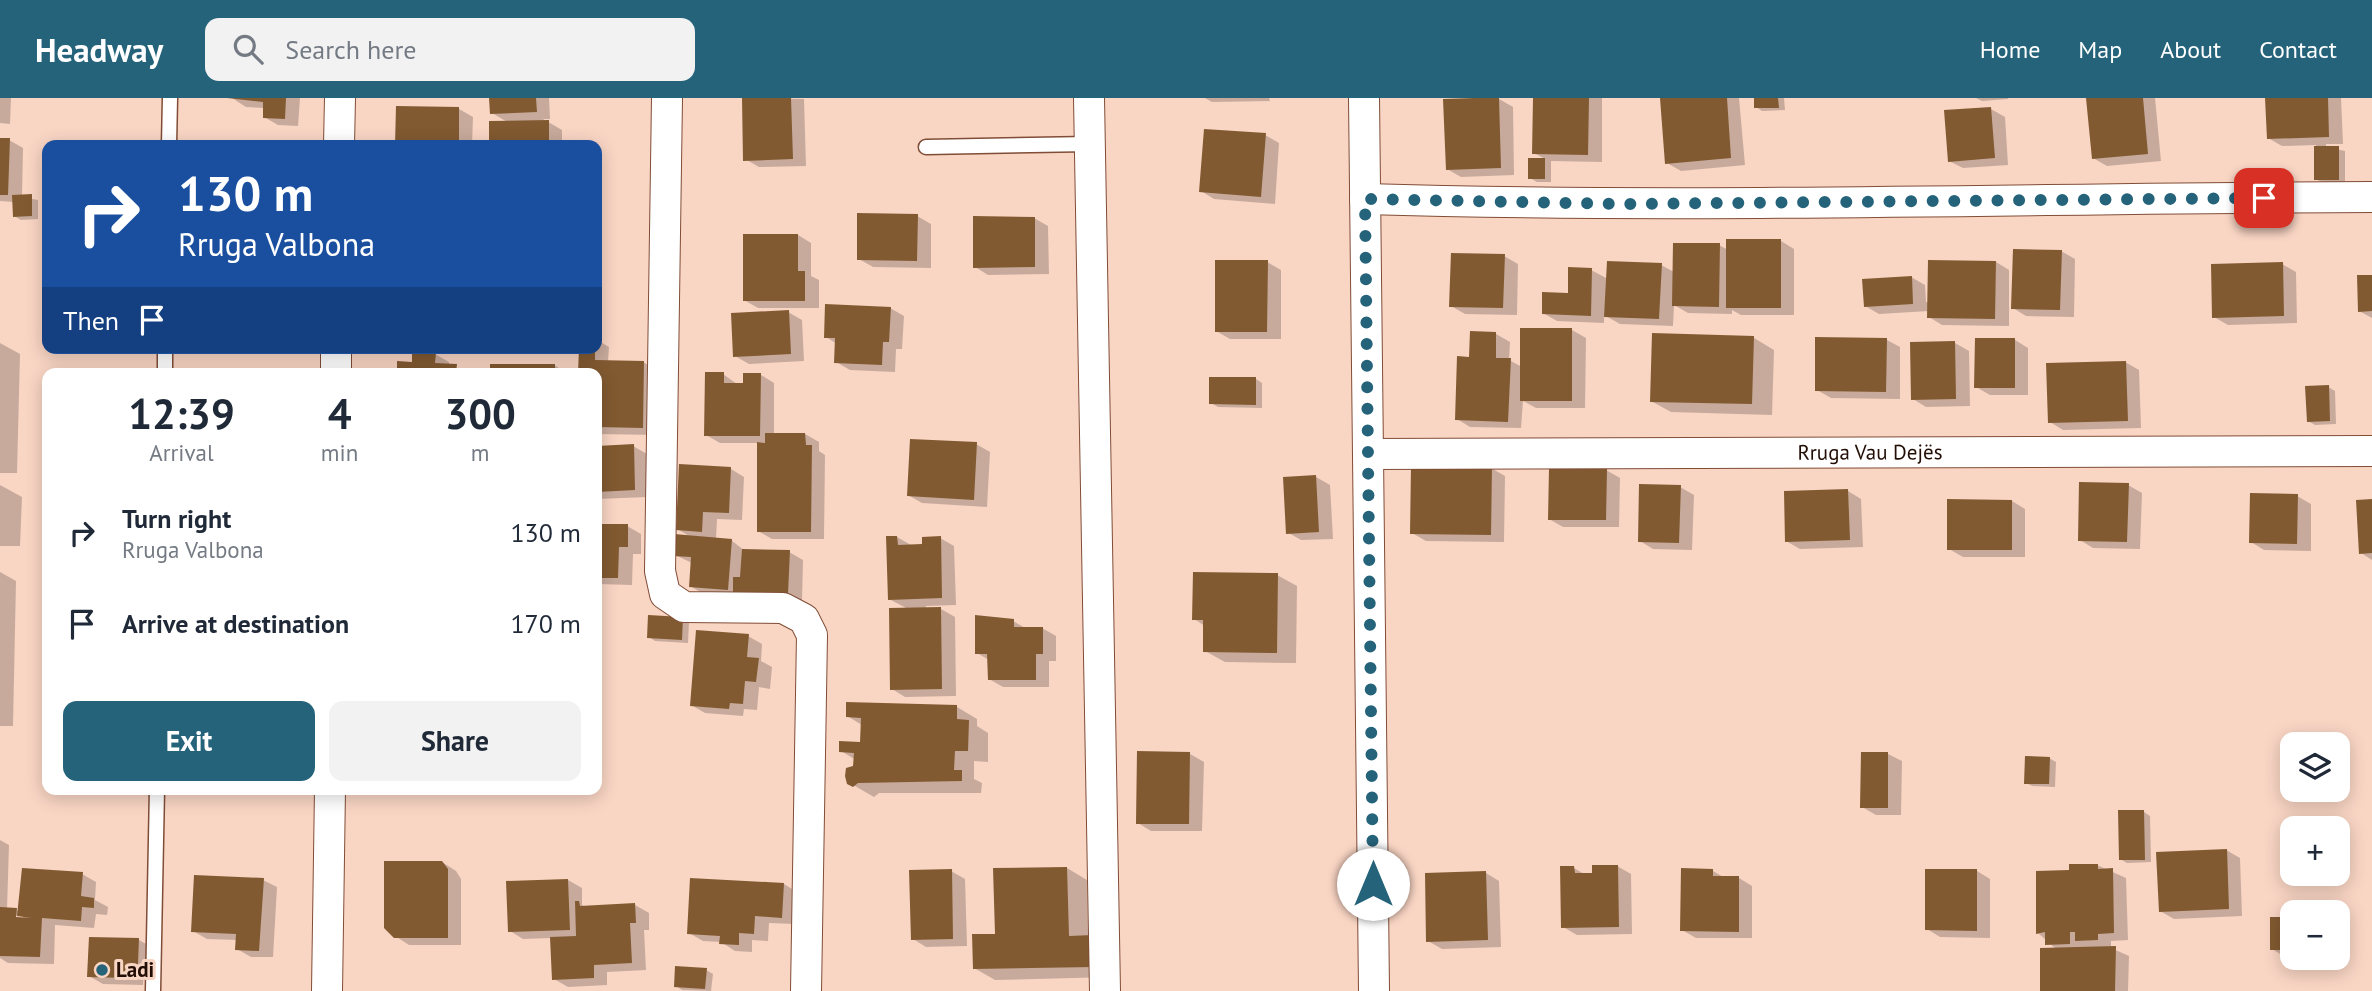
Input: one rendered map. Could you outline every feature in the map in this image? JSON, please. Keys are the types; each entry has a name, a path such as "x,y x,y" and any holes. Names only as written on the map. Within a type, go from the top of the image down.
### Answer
{"street":[{"path":"339,140 340,98"},
{"path":"667,98 660,571 665,594 684,607 783,608 804,619 812,635 806,991"},
{"path":"1089,98 1105,991"},
{"path":"1364,98 1374,991"},
{"path":"1365,199 1636,204 2372,197"},
{"name":"Rruga Vau Dejës","path":"1370,454 2372,451"},
{"path":"327,991 330,795"}],"lane":[{"path":"169,140 170,98"},
{"path":"926,147 1090,144"},
{"path":"153,991 157,795"}],"building":[{"path":"227,98 286,98 285,119 263,118 263,102"},
{"path":"489,98 536,98 537,112 490,114"},
{"path":"742,98 791,98 793,159 743,161"},
{"path":"1499,98 1501,168 1446,170 1443,99"},
{"path":"1533,98 1589,98 1588,155 1532,154"},
{"path":"1660,98 1727,98 1731,158 1665,164"},
{"path":"1754,98 1778,98 1779,108 1754,108"},
{"path":"2086,98 2143,98 2148,154 2092,159"},
{"path":"2265,98 2328,98 2329,137 2267,139"},
{"path":"396,106 459,107 459,140 395,140"},
{"path":"1991,107 1995,158 1948,162 1944,110"},
{"path":"549,120 549,140 489,140 489,121"},
{"path":"1204,129 1266,133 1261,197 1199,192"},
{"path":"0,138 10,138 8,195 0,195"},
{"path":"2314,146 2339,146 2339,180 2314,180"},
{"path":"1528,158 1545,158 1545,179 1528,179"},
{"path":"32,194 32,216 13,217 12,195"},
{"path":"857,213 918,214 917,261 857,260"},
{"path":"973,216 1035,217 1035,267 973,268"},
{"path":"743,234 798,234 798,271 805,271 805,301 743,301"},
{"path":"1726,239 1781,239 1781,308 1726,308"},
{"path":"1673,243 1720,243 1719,307 1672,306"},
{"path":"2013,249 2062,250 2060,310 2011,309"},
{"path":"1451,253 1505,254 1503,308 1449,307"},
{"path":"1215,260 1268,260 1267,332 1215,332"},
{"path":"1928,260 1996,261 1995,319 1927,318"},
{"path":"1607,261 1662,263 1659,319 1604,317"},
{"path":"2283,262 2284,316 2212,318 2211,264"},
{"path":"1568,267 1592,268 1591,316 1542,314 1542,292 1568,293"},
{"path":"2357,275 2372,275 2372,311 2358,312"},
{"path":"1912,276 1913,304 1864,307 1862,279"},
{"path":"825,304 891,307 889,342 883,342 882,365 834,363 835,338 824,338"},
{"path":"789,310 791,354 733,357 731,313"},
{"path":"1520,328 1572,328 1572,401 1520,401"},
{"path":"1470,331 1496,332 1496,358 1511,358 1508,422 1455,420 1457,356 1469,357"},
{"path":"1652,333 1754,336 1752,404 1650,402"},
{"path":"1815,337 1887,338 1886,392 1815,391"},
{"path":"1975,338 2015,338 2015,388 1974,388"},
{"path":"1955,341 1956,399 1911,400 1910,342"},
{"path":"412,354 436,354 435,363 457,364 457,368 397,368 397,361 412,362"},
{"path":"579,354 595,354 595,360 644,361 643,428 602,427 602,368 578,368"},
{"path":"2126,361 2128,421 2048,423 2046,363"},
{"path":"490,364 555,364 555,368 490,368"},
{"path":"705,372 724,372 724,383 743,383 743,373 761,373 760,436 704,436"},
{"path":"1209,377 1256,377 1256,405 1209,404"},
{"path":"2329,385 2330,421 2307,422 2305,386"},
{"path":"765,433 805,433 806,445 812,445 811,532 757,532 757,442 765,443"},
{"path":"910,439 977,442 974,500 907,496"},
{"path":"634,444 635,490 602,492 602,446"},
{"path":"679,464 731,467 729,513 703,512 702,532 676,530"},
{"path":"1411,466 1492,466 1491,535 1410,534"},
{"path":"1549,468 1607,469 1606,520 1548,520"},
{"path":"1316,475 1319,532 1286,534 1283,477"},
{"path":"2079,482 2129,483 2127,542 2078,541"},
{"path":"1639,484 1681,485 1679,543 1638,542"},
{"path":"1848,489 1850,540 1785,542 1784,491"},
{"path":"2250,493 2298,494 2297,544 2249,543"},
{"path":"1947,499 2012,500 2012,550 1947,550"},
{"path":"2372,499 2372,553 2359,554 2356,500"},
{"path":"602,524 628,524 628,547 619,547 618,578 602,578"},
{"path":"674,534 732,539 728,590 689,587 691,557 673,556"},
{"path":"886,536 897,536 898,545 922,544 922,537 941,536 942,598 888,600"},
{"path":"742,549 790,550 788,594 733,592 733,577 740,577"},
{"path":"1193,572 1278,573 1277,653 1203,652 1203,620 1192,620"},
{"path":"941,607 942,689 890,690 889,608"},
{"path":"648,615 683,617 682,640 647,638"},
{"path":"975,615 1014,619 1014,627 1043,627 1043,654 1036,654 1036,680 988,680 987,654 975,654"},
{"path":"696,630 749,634 747,657 759,658 756,682 745,681 743,704 730,703 729,709 690,706"},
{"path":"846,702 957,705 957,719 969,720 968,751 955,751 954,770 962,770 962,781 858,783 853,787 847,784 846,768 853,766 854,753 839,752 839,741 860,742 861,718 846,717"},
{"path":"1137,751 1190,752 1189,824 1136,824"},
{"path":"1861,752 1888,752 1888,808 1860,808"},
{"path":"2025,756 2050,757 2049,784 2024,784"},
{"path":"2118,810 2144,810 2145,860 2119,860"},
{"path":"2227,849 2229,909 2159,912 2156,852"},
{"path":"384,861 442,861 448,869 448,938 394,938 384,928"},
{"path":"2069,864 2098,864 2098,869 2113,868 2114,933 2098,934 2098,940 2075,941 2075,932 2070,932 2070,944 2045,945 2045,932 2036,934 2036,871 2069,870"},
{"path":"1592,865 1618,865 1619,927 1561,928 1560,866 1574,866 1575,873 1592,873"},
{"path":"1067,867 1069,936 1093,935 1094,967 973,969 972,934 995,934 993,868"},
{"path":"22,868 83,872 81,896 94,898 94,908 82,907 81,921 42,918 40,957 0,956 0,907 17,908 16,917 32,918 17,916"},
{"path":"1681,868 1713,869 1713,876 1739,876 1739,932 1680,931"},
{"path":"952,869 953,939 911,940 909,870"},
{"path":"1925,869 1977,869 1977,931 1925,930"},
{"path":"1486,871 1488,940 1426,942 1425,873"},
{"path":"194,875 264,878 259,951 235,950 236,934 191,932"},
{"path":"690,878 784,883 782,918 755,916 754,934 739,933 739,945 719,944 720,936 687,934"},
{"path":"568,879 570,930 508,932 506,881"},
{"path":"575,901 579,901 580,906 635,903 636,923 630,923 632,963 594,965 594,978 552,980 550,937 576,936"},
{"path":"2270,917 2280,917 2280,950 2270,950"},
{"path":"89,937 139,938 138,964 130,963 130,978 87,977"},
{"path":"2116,946 2115,991 2040,991 2040,948"},
{"path":"675,966 707,968 705,989 674,987"}],"place":[{"name":"Ladi","path":"102,970"}],"route":[{"path":"1373,884 1365,199 1544,204 1755,204 2264,198"}]}
